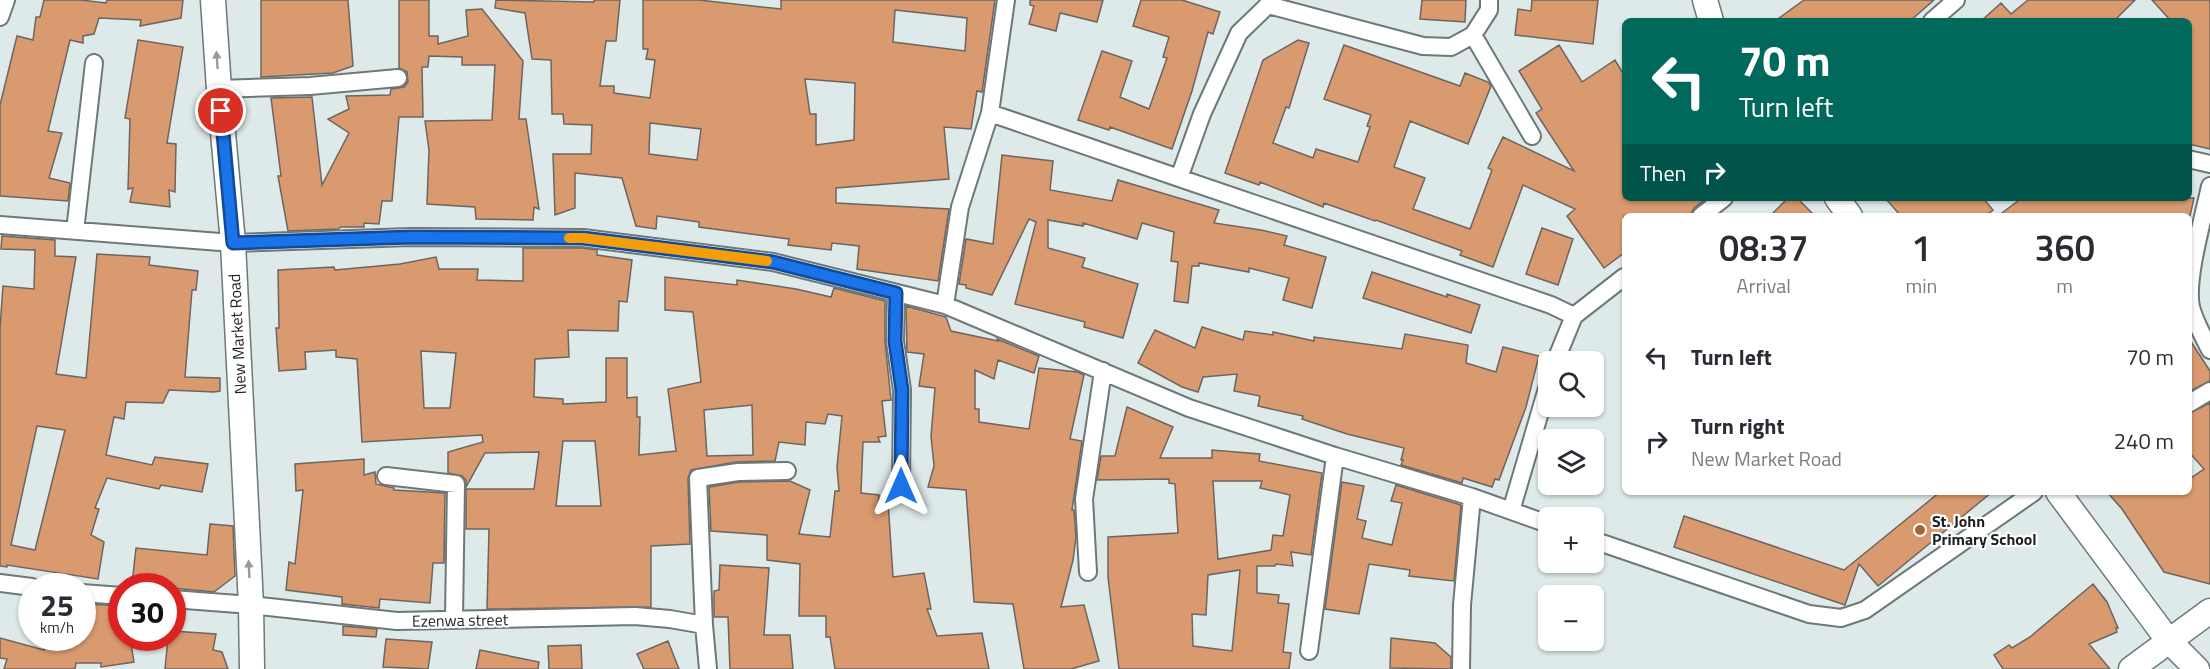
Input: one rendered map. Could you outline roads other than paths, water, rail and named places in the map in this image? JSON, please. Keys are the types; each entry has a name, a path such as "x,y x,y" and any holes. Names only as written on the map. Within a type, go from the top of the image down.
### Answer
{"street":[{"path":"0,17 6,0"},
{"name":"New Market Road","path":"213,0 233,243 251,605 252,669"},
{"path":"945,305 960,207 990,113 1006,0"},
{"path":"1179,178 1202,114 1239,33 1268,2 1423,46 1451,47 1473,35 1489,10 1490,0"},
{"path":"1705,0 1711,18"},
{"path":"1935,18 1955,0"},
{"path":"1473,35 1532,136"},
{"path":"75,231 94,63"},
{"path":"219,89 310,86 398,78"},
{"path":"990,113 1551,305 1574,316"},
{"path":"2192,160 2210,164"},
{"path":"2192,273 2210,186"},
{"path":"1705,213 1720,201"},
{"path":"0,225 233,243 411,237 583,238 773,262 945,305 1189,408 1335,456 1472,497 1538,521"},
{"path":"1560,351 1574,316 1622,279"},
{"path":"896,293 895,341 902,390 901,486"},
{"path":"2192,310 2210,350"},
{"path":"1088,572 1084,499 1103,371"},
{"path":"2192,402 2210,391"},
{"path":"1510,511 1538,417"},
{"path":"1309,651 1335,456"},
{"path":"708,669 698,478 738,472 787,471"},
{"path":"386,476 456,484 454,619"},
{"path":"1604,544 1809,614 1841,618 1865,610 2030,495"},
{"path":"2060,495 2168,640 2197,669"},
{"path":"1461,669 1462,605 1472,497"},
{"path":"0,583 18,585"},
{"name":"Ezenwa street","path":"186,600 397,621 635,616 704,625"},
{"path":"2131,669 2210,611"}],"place":[{"name":"St. John Primary School","path":"1920,530"}]}
